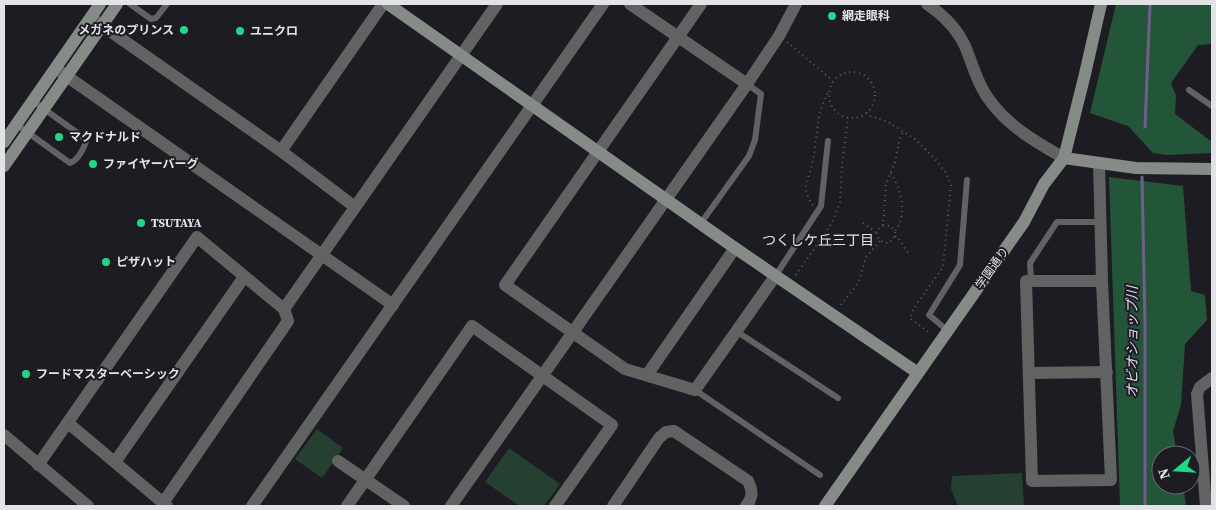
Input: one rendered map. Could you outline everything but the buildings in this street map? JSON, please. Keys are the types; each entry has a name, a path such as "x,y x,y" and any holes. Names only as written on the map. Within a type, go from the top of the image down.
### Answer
{"street":[{"path":"4,142 100,4"},
{"path":"4,166 117,4"},
{"path":"281,151 383,4"},
{"path":"388,4 918,374"},
{"path":"284,309 497,4"},
{"path":"252,506 603,4"},
{"path":"630,4 747,84"},
{"path":"701,4 505,285 625,369 695,390 776,275"},
{"path":"451,506 747,84 779,36 796,4"},
{"path":"927,4 954,28 964,44 980,85 990,101 1003,117 1036,142 1064,158 1136,168 1212,169"},
{"name":"学園通り","path":"825,506 1024,222 1044,184 1064,158 1101,4"},
{"path":"91,18 356,206"},
{"path":"56,68 393,305"},
{"path":"1099,163 1111,480 1032,482 1026,280 1102,281"},
{"path":"38,465 197,237 244,278 284,309 288,321 165,505 68,423"},
{"path":"647,375 735,248"},
{"path":"116,462 244,278"},
{"path":"347,506 472,326 612,425 555,506"},
{"path":"1028,373 1107,372"},
{"path":"1206,506 1207,466 1197,394 1200,387 1212,378"},
{"path":"613,506 658,438 666,432 674,431 748,481 752,490 752,499 746,506"},
{"path":"4,436 88,506"},
{"path":"338,461 404,506"}],"lane":[{"path":"130,4 151,19 156,18 167,4"},
{"path":"701,223 749,156 755,140 760,94 747,84"},
{"path":"1189,90 1212,106"},
{"path":"16,124 70,163 83,150 86,142 83,137 33,101"},
{"path":"776,275 821,206 828,141"},
{"path":"945,336 929,315 960,265 967,180"},
{"path":"1031,280 1030,262 1057,222 1100,222"},
{"path":"736,331 838,398"},
{"path":"695,390 820,475"}],"path":[{"path":"779,36 797,49 832,81"},
{"path":"821,206 812,204 806,187 812,166 817,123 822,104 832,81 848,72 865,76 873,85 875,97 866,113 856,118 844,117 830,105 828,93"},
{"path":"866,113 904,131 925,148 946,173 951,184 943,267 914,308 910,318 945,336"},
{"path":"877,233 883,225 886,184 900,137 904,131"},
{"path":"891,172 898,186 902,201 900,224 894,231"},
{"path":"863,223 877,233 880,241"},
{"path":"883,225 890,226 895,236 900,239 906,252 911,254"},
{"path":"880,241 889,242 895,236"},
{"path":"833,314 856,286 866,257 880,241"}],"green space":[{"path":"1116,4 1212,4 1212,44 1198,45 1171,83 1176,96 1175,114 1212,142 1212,153 1166,155 1153,153 1128,126 1090,113"},
{"path":"1109,177 1183,186 1191,291 1205,295 1207,320 1185,344 1181,405 1173,431 1175,445 1151,445 1151,495 1184,495 1186,506 1120,506"},
{"path":"317,429 343,448 322,478 295,459"},
{"path":"509,448 560,484 544,506 520,506 485,482"},
{"path":"1022,473 1024,506 958,506 951,489 952,476"}],"waterway":[{"name":"オビオショップ川","path":"1145,127 1150,4"},
{"name":"オビオショップ川","path":"1142,177 1145,322 1145,506"}],"place":[{"name":"網走眼科","path":"832,16"},
{"name":"メガネのプリンス","path":"184,30"},
{"name":"ユニクロ","path":"240,31"},
{"name":"マクドナルド","path":"59,137"},
{"name":"ファイヤーバーグ","path":"93,164"},
{"name":"TSUTAYA","path":"141,223"},
{"name":"ピザハット","path":"106,262"},
{"name":"フードマスターベーシック","path":"26,374"}],"district":[{"name":"つくしケ丘三丁目","path":"818,240"}]}
